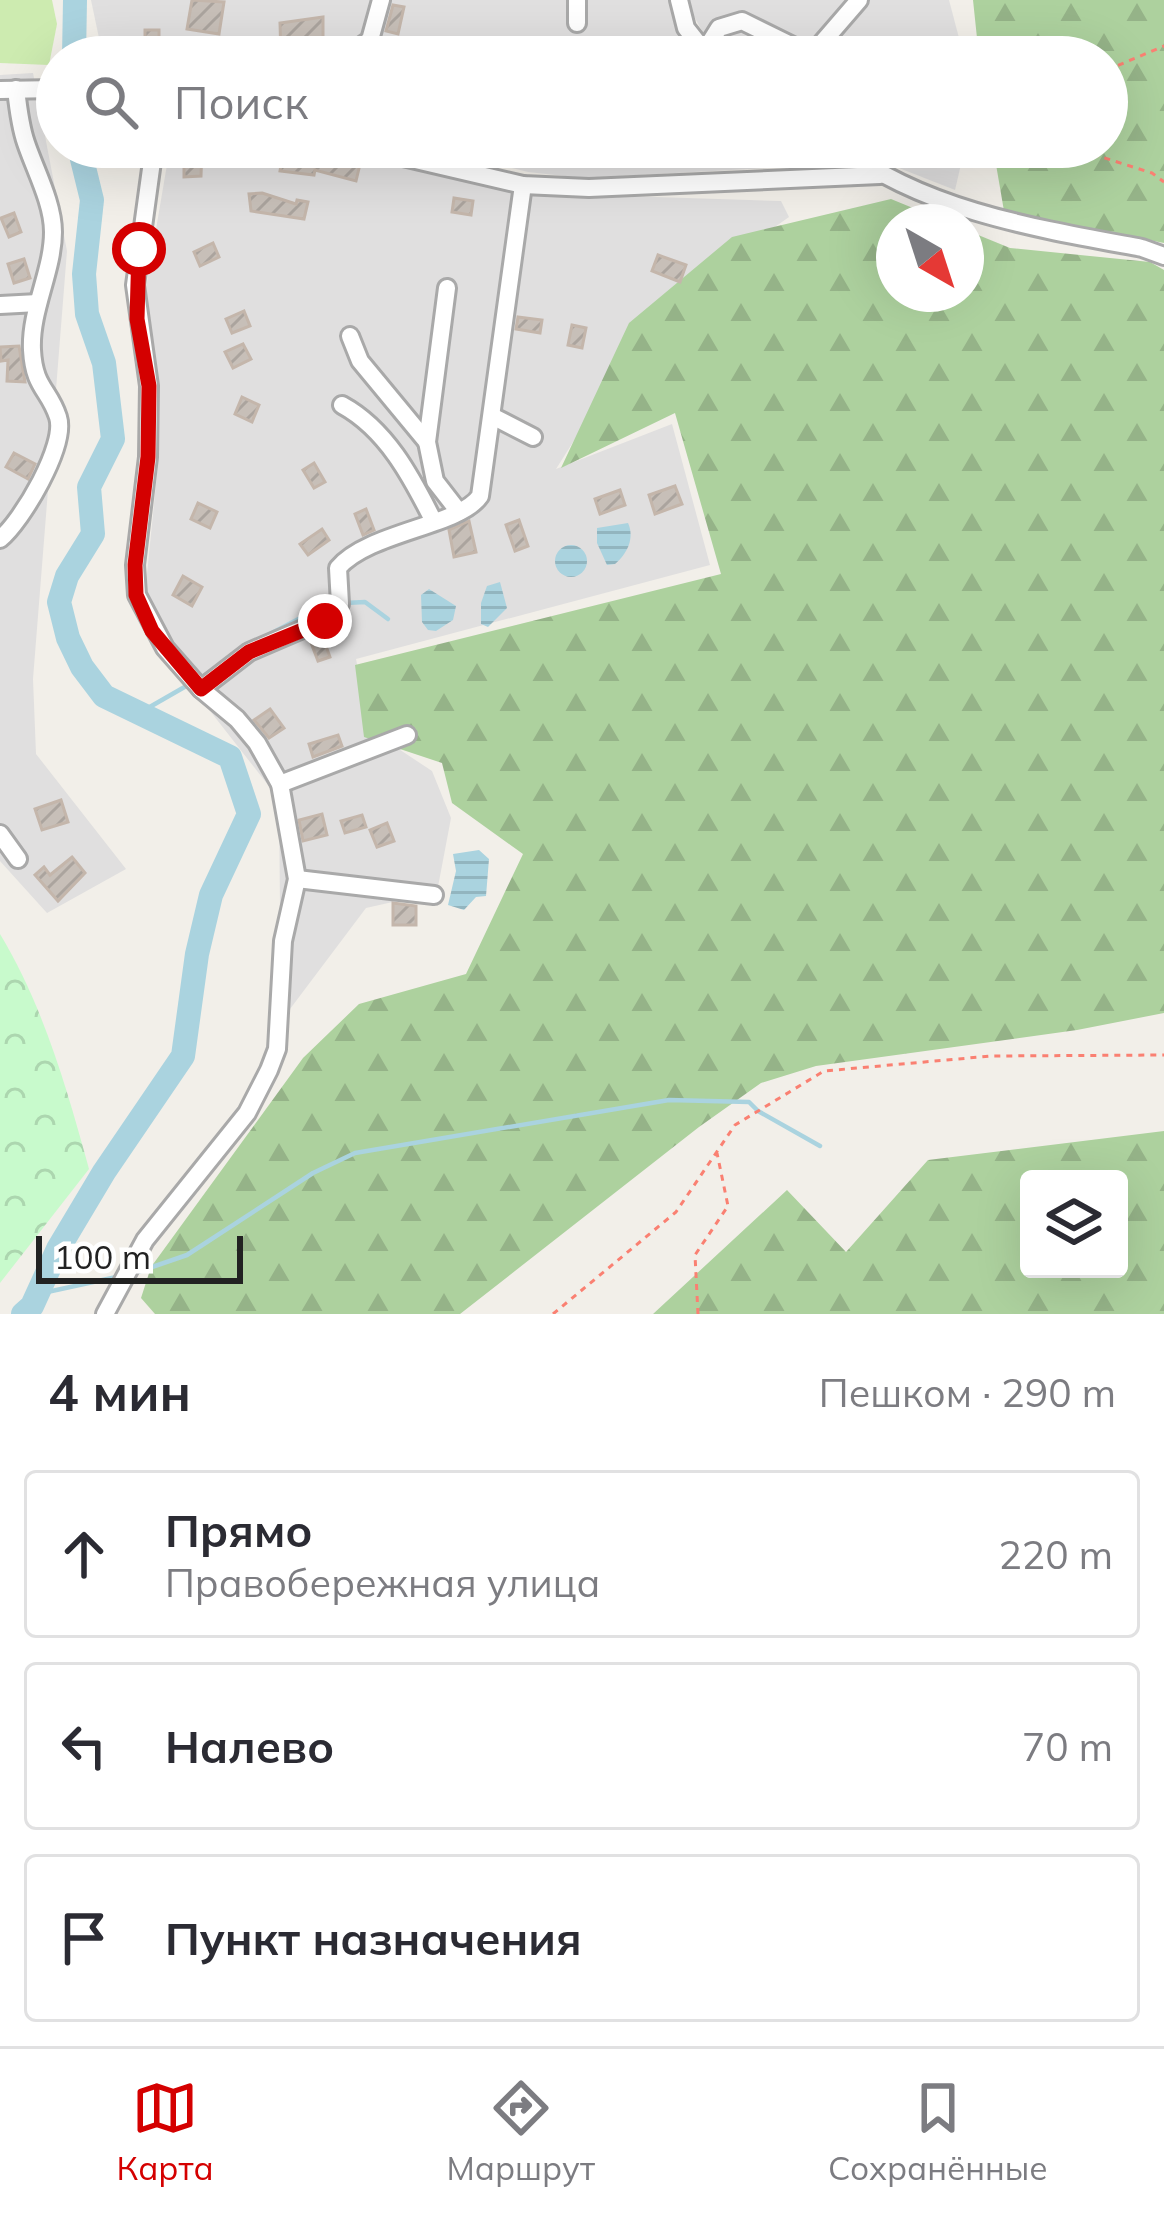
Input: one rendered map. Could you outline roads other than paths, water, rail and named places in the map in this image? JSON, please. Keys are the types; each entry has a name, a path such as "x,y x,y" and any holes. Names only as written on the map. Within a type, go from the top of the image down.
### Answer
{"street":[{"path":"371,36 381,0"},
{"path":"577,0 577,23"},
{"path":"680,0 692,36"},
{"path":"828,36 859,0"},
{"path":"715,36 719,28 742,21 772,36"},
{"path":"0,539 16,523 37,486 60,427 57,412 34,373 31,344 53,232 8,89"},
{"path":"105,1314 145,1240 247,1113 269,1070 277,1048 283,941 297,879 280,784 257,743 201,689 152,631 136,595 149,386 135,285 151,168"},
{"path":"450,168 523,185 589,188 880,175"},
{"path":"870,168 1000,219 1164,256"},
{"path":"201,689 249,652 333,616 340,604 338,568 351,555 466,511 480,496 523,185"},
{"path":"447,288 427,442 435,481 458,512"},
{"path":"0,305 38,303"},
{"path":"350,336 360,362 427,442"},
{"path":"342,405 374,426 433,520"},
{"path":"492,416 533,436"},
{"path":"280,784 407,735"},
{"path":"0,834 18,860"},
{"path":"297,879 434,895"}],"water":[{"path":"628,523 631,534 626,551 615,564 607,565 597,543 597,528"},
{"path":"571,545 582,550 587,561 582,572 571,577 560,572 555,561 560,550"},
{"path":"500,582 507,608 488,627 481,624 481,603 487,586"},
{"path":"429,589 456,606 453,620 436,631 422,622 421,595"},
{"path":"479,850 489,859 486,896 476,897 464,910 448,905 456,871 453,854"}],"waterway":[{"path":"74,36 75,0"},
{"path":"23,1314 32,1306 58,1249 104,1172 183,1056 197,954 211,895 249,814 230,757 104,696 68,638 59,602 67,576 93,534 89,487 113,439 104,363 87,314 84,274 92,200 84,168"},
{"path":"345,603 365,602 388,619"},
{"path":"268,635 334,605"},
{"path":"198,680 218,666"},
{"path":"141,712 188,685"},
{"path":"132,1274 187,1255 313,1173 355,1153 669,1100 749,1102 820,1146"},
{"path":"38,1294 121,1276"}]}
